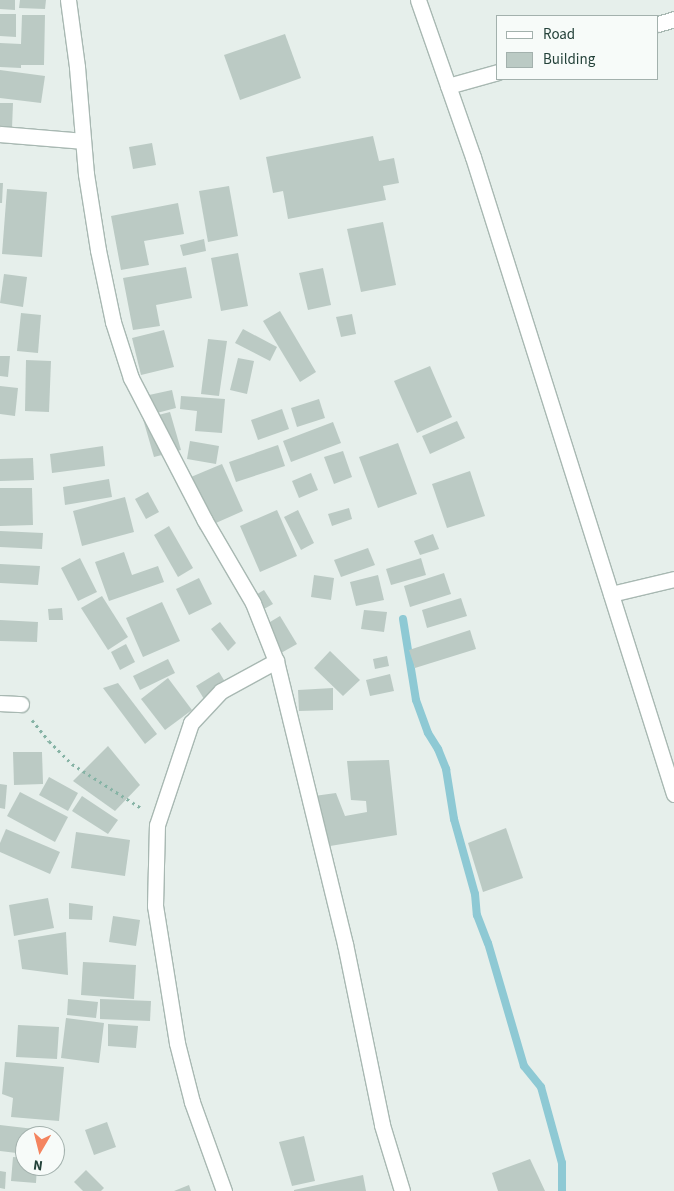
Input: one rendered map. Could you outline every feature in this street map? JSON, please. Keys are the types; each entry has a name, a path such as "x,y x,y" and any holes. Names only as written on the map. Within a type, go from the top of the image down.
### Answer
{"street":[{"path":"68,0 77,67 83,141 98,250 113,322 131,378 204,519 254,603 276,661 345,944 382,1125 402,1191"},
{"path":"418,0 473,157 674,794"},
{"path":"659,24 674,18"},
{"path":"448,86 497,72"},
{"path":"0,134 83,141"},
{"path":"611,594 674,579"},
{"path":"224,1191 192,1102 174,1026 155,906 158,819 191,723 221,691 276,661"},
{"path":"0,703 21,704"}],"path":[{"path":"21,704 49,741 72,764 158,819"}],"building":[{"path":"0,0 15,0 15,10 0,9"},
{"path":"20,0 46,0 45,9 19,8"},
{"path":"0,14 16,14 16,37 0,36"},
{"path":"22,15 45,15 44,65 21,65 21,68 0,67 0,43 21,44"},
{"path":"285,34 301,78 240,100 224,55"},
{"path":"0,70 45,76 41,103 0,98"},
{"path":"0,103 13,103 12,128 0,127"},
{"path":"373,136 379,161 394,158 399,183 383,186 386,200 288,219 283,191 273,193 266,157"},
{"path":"152,143 156,165 133,169 129,147"},
{"path":"0,183 3,183 2,203 0,203"},
{"path":"229,186 238,236 208,242 199,191"},
{"path":"7,189 47,192 42,257 2,254"},
{"path":"178,203 184,234 144,241 149,265 121,270 111,216"},
{"path":"383,222 396,285 361,292 347,229"},
{"path":"204,239 206,251 183,256 180,245"},
{"path":"238,253 248,306 221,311 211,258"},
{"path":"186,267 192,298 156,305 160,326 133,330 123,278"},
{"path":"323,268 331,305 308,310 299,273"},
{"path":"4,274 27,277 23,307 0,303"},
{"path":"280,311 316,372 300,382 263,321"},
{"path":"21,313 41,315 38,353 17,351"},
{"path":"352,314 356,334 341,337 336,317"},
{"path":"243,329 277,347 270,361 235,343"},
{"path":"164,330 174,367 141,375 132,338"},
{"path":"208,339 227,341 219,396 201,394"},
{"path":"0,356 10,356 8,377 0,376"},
{"path":"238,358 254,361 247,394 230,390"},
{"path":"26,360 51,361 49,412 25,411"},
{"path":"430,366 452,417 417,433 394,381"},
{"path":"0,386 18,388 15,416 0,414"},
{"path":"172,390 176,408 153,414 149,395"},
{"path":"181,396 225,399 222,433 195,431 197,411 180,409"},
{"path":"319,399 325,418 297,427 291,408"},
{"path":"282,409 289,429 258,440 251,420"},
{"path":"170,412 181,450 154,457 143,419"},
{"path":"457,421 465,438 430,454 422,436"},
{"path":"333,422 341,443 291,462 283,441"},
{"path":"190,441 219,446 216,464 187,459"},
{"path":"398,443 417,494 378,508 359,457"},
{"path":"278,445 285,466 236,482 229,462"},
{"path":"103,446 105,466 52,473 50,454"},
{"path":"343,451 352,477 334,484 324,457"},
{"path":"33,458 34,480 0,481 0,459"},
{"path":"222,464 243,511 200,530 179,482"},
{"path":"470,471 485,516 447,528 432,484"},
{"path":"311,473 318,490 299,498 292,481"},
{"path":"109,479 112,497 65,505 63,487"},
{"path":"0,488 32,488 33,525 0,526"},
{"path":"148,492 159,512 146,519 135,499"},
{"path":"125,497 134,532 82,546 73,511"},
{"path":"349,508 352,519 332,526 328,514"},
{"path":"277,510 297,556 260,572 240,526"},
{"path":"298,510 314,543 301,550 284,517"},
{"path":"169,526 193,568 178,577 154,535"},
{"path":"0,531 43,533 42,549 0,547"},
{"path":"433,534 439,549 420,555 414,541"},
{"path":"368,548 375,565 341,577 334,560"},
{"path":"124,552 132,575 158,566 164,582 109,601 95,562"},
{"path":"80,558 97,592 78,601 61,568"},
{"path":"421,558 426,575 391,585 386,569"},
{"path":"0,564 40,566 38,585 0,583"},
{"path":"444,573 451,594 410,607 404,586"},
{"path":"314,575 334,578 331,600 311,597"},
{"path":"378,575 384,600 356,606 350,582"},
{"path":"199,578 212,604 189,615 176,589"},
{"path":"264,590 273,604 262,610 254,596"},
{"path":"102,596 128,637 108,650 81,608"},
{"path":"461,598 467,616 427,628 422,610"},
{"path":"162,602 180,641 143,657 126,618"},
{"path":"62,608 63,620 49,620 48,609"},
{"path":"364,610 387,612 384,632 361,629"},
{"path":"280,616 297,644 281,653 265,625"},
{"path":"0,620 38,622 37,642 0,641"},
{"path":"220,622 236,643 228,651 211,629"},
{"path":"470,630 476,649 415,668 409,650"},
{"path":"126,644 135,662 120,670 111,652"},
{"path":"330,651 360,680 343,696 314,668"},
{"path":"387,656 389,666 375,669 373,659"},
{"path":"168,659 175,673 140,690 133,676"},
{"path":"219,672 227,685 204,699 196,686"},
{"path":"390,674 394,691 370,696 366,680"},
{"path":"168,678 192,710 165,730 141,699"},
{"path":"118,683 157,734 145,744 103,688"},
{"path":"333,688 333,710 299,711 298,690"},
{"path":"108,746 140,785 115,811 73,781"},
{"path":"13,752 42,752 43,784 14,785"},
{"path":"389,760 397,835 330,846 314,796 336,793 345,816 367,812 366,801 351,800 347,761"},
{"path":"49,777 78,793 68,811 39,795"},
{"path":"0,784 7,785 5,809 0,808"},
{"path":"20,792 68,817 55,842 7,816"},
{"path":"82,796 118,820 108,834 72,811"},
{"path":"506,828 523,878 483,892 468,843"},
{"path":"6,829 60,852 50,874 0,852 0,843"},
{"path":"76,832 130,840 125,876 71,868"},
{"path":"48,898 54,928 14,936 9,905"},
{"path":"69,903 93,906 92,920 69,919"},
{"path":"113,916 140,920 136,946 109,942"},
{"path":"66,932 68,975 22,969 18,940"},
{"path":"83,962 136,965 134,999 81,995"},
{"path":"68,999 98,1002 96,1018 67,1015"},
{"path":"100,999 151,1001 150,1021 100,1019"},
{"path":"66,1018 104,1023 99,1063 61,1058"},
{"path":"108,1024 138,1026 136,1048 108,1046"},
{"path":"18,1025 59,1027 57,1059 16,1057"},
{"path":"5,1062 64,1067 59,1121 11,1117 13,1098 2,1094"},
{"path":"107,1122 116,1147 94,1155 85,1130"},
{"path":"0,1125 15,1127 15,1153 0,1151"},
{"path":"304,1136 315,1181 292,1186 279,1142"},
{"path":"13,1157 15,1157 15,1176 36,1176 36,1183 11,1181"},
{"path":"530,1159 545,1191 498,1191 492,1173"},
{"path":"86,1170 104,1188 101,1191 83,1191 74,1182"},
{"path":"0,1171 6,1172 5,1189 0,1188"},
{"path":"363,1175 366,1191 294,1191 294,1190"},
{"path":"189,1185 191,1191 174,1191"}],"waterway":[{"path":"403,619 416,700 428,733 438,749 446,769 454,819 475,894 477,915 488,943 524,1066 541,1087 562,1163 562,1191"}]}
